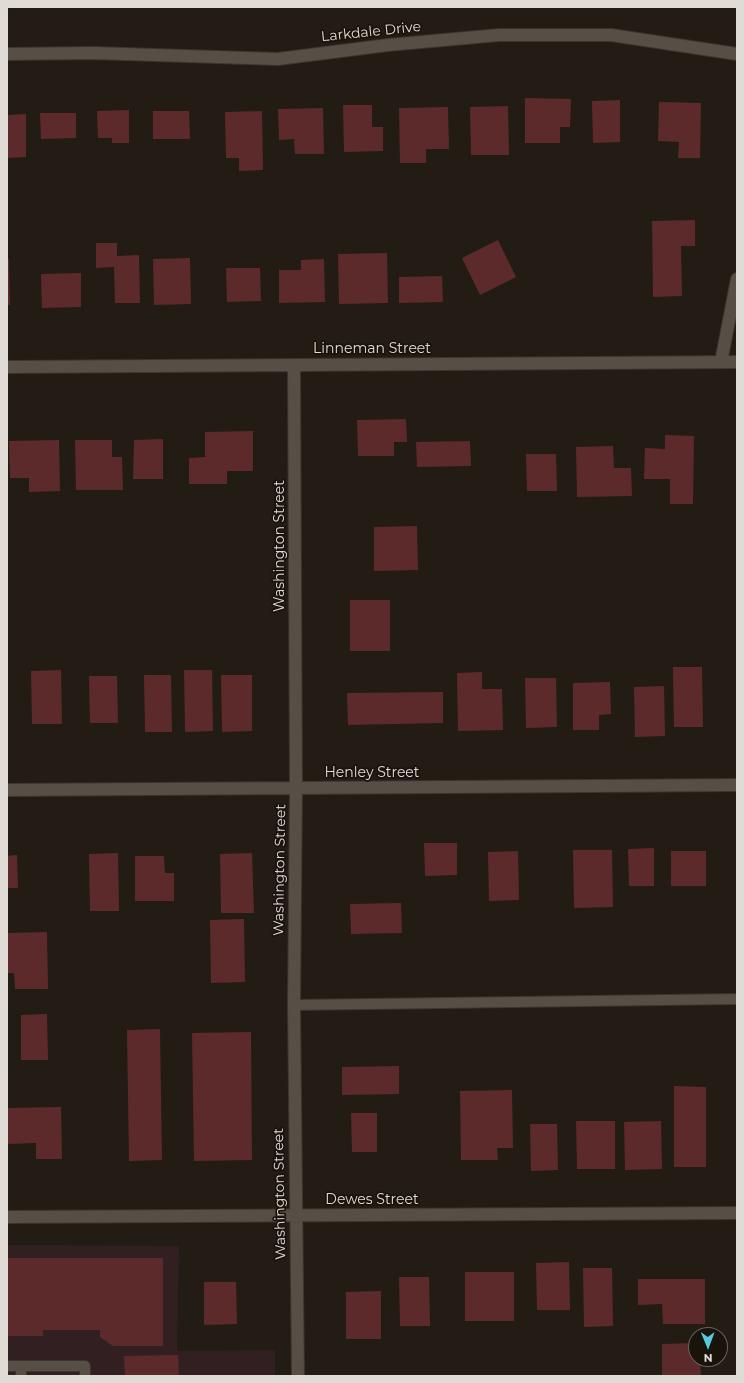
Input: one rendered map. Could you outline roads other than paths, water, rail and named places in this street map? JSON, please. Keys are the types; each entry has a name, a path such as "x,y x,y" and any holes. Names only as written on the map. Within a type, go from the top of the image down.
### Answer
{"street":[{"name":"Larkdale Drive","path":"7,54 93,53 278,59 388,45 499,35 612,35 737,54"},
{"path":"721,362 737,279"},
{"name":"Linneman Street","path":"7,367 737,362"},
{"name":"Washington Street","path":"294,365 296,789 294,1005 295,1216 298,1376"},
{"name":"Henley Street","path":"7,790 737,785"},
{"name":"Dewes Street","path":"7,1217 737,1213"}],"lane":[{"path":"294,1005 737,999"},
{"path":"7,1366 21,1371 85,1366 85,1376"}]}
